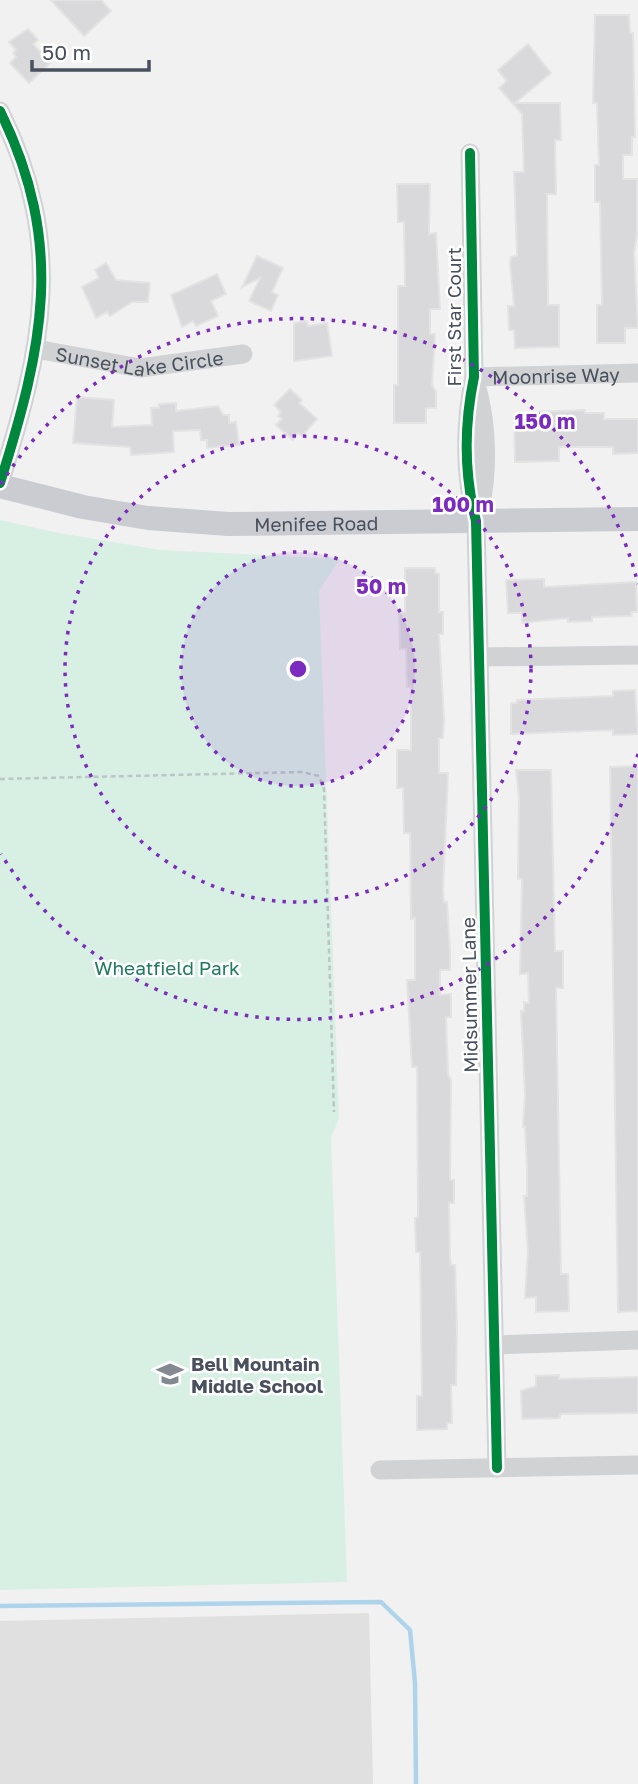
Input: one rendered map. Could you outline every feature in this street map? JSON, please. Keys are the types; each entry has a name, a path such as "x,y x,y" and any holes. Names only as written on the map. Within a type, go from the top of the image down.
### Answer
{"main road":[{"name":"Menifee Road","path":"0,485 83,507 148,518 228,524 638,519"}],"street":[{"path":"0,111 23,163 38,221 42,291 36,349 26,398 0,485"},
{"name":"First Star Court","path":"471,153 474,377 484,410 485,489 476,521"},
{"name":"Sunset Lake Circle","path":"36,349 140,368 243,354"},
{"name":"Moonrise Way","path":"474,377 638,373"},
{"name":"Midsummer Lane","path":"476,521 497,1468"},
{"path":"478,657 638,655"},
{"path":"495,1345 638,1340"},
{"path":"380,1471 638,1465"}],"path":[{"path":"0,779 302,772 319,776 324,789 334,1112"}],"shaded area":[{"path":"369,1613 373,1784 0,1784 0,1621"}],"green space":[{"name":"Wheatfield Park","path":"0,520 160,550 340,559 319,591 339,1119 331,1137 347,1582 0,1590"}],"building":[{"path":"51,0 101,0 111,11 84,36"},
{"path":"595,15 629,15 630,33 633,33 635,137 632,137 632,155 623,155 623,179 637,179 637,234 634,253 638,328 625,328 625,343 597,343 597,305 602,305 600,202 595,202 595,165 599,165 597,103 593,103"},
{"path":"28,29 38,40 33,44 50,63 29,83 10,63 16,57 13,53 16,50 9,42"},
{"path":"528,44 551,73 515,103 560,103 561,140 555,140 556,194 547,194 548,305 559,305 559,347 515,348 514,330 509,330 508,306 514,306 510,263 511,257 517,256 514,172 524,172 522,114 499,88 507,81 498,70"},
{"path":"397,184 430,184 429,234 436,233 440,309 430,309 430,334 435,334 432,385 436,392 436,408 426,408 426,423 394,423 394,385 398,385 398,286 405,286 404,222 398,222"},
{"path":"257,256 283,268 272,292 278,295 271,311 249,301 260,278 242,287"},
{"path":"106,263 116,280 150,283 148,302 132,302 110,316 107,312 96,318 82,287 99,278 95,270"},
{"path":"217,274 226,294 211,301 218,316 196,326 193,321 182,327 171,295"},
{"path":"307,321 308,326 327,323 332,356 294,361 294,323"},
{"path":"290,389 302,400 299,403 317,419 302,436 298,433 293,440 276,425 282,419 278,416 281,412 274,405"},
{"path":"77,397 114,400 112,427 152,425 151,408 159,408 159,404 176,403 176,411 218,406 223,415 229,415 229,423 236,422 239,445 207,448 207,440 201,440 200,430 173,431 174,452 131,455 130,447 73,443"},
{"path":"585,410 585,413 604,413 604,419 638,419 638,453 613,454 613,447 559,447 559,461 515,462 514,417 533,416 533,412"},
{"path":"405,568 435,568 435,573 439,574 439,612 443,612 443,634 439,634 444,719 443,738 439,738 439,773 448,773 443,890 444,902 447,902 450,970 440,970 440,995 451,994 451,1017 446,1017 448,1074 451,1080 450,1180 454,1180 454,1203 449,1203 450,1259 451,1265 455,1265 457,1327 456,1385 451,1385 452,1423 447,1423 447,1429 417,1430 417,1396 422,1396 420,1252 416,1252 415,1218 418,1217 417,1067 412,1067 407,980 415,980 415,918 411,919 410,833 404,833 403,788 397,788 397,750 411,750 411,687 407,687 406,649 400,649 399,613 405,612"},
{"path":"544,579 544,587 636,582 637,612 631,612 632,616 592,617 592,621 568,622 568,618 522,623 522,613 508,613 506,580"},
{"path":"635,690 638,734 613,735 613,730 511,734 511,703 517,703 517,700 613,696 613,691"},
{"path":"638,766 638,1311 618,1312 610,767"},
{"path":"516,770 551,770 555,951 563,951 563,988 556,988 561,1274 568,1274 569,1311 536,1312 536,1297 525,1298 528,1251 524,1196 527,1196 527,1169 523,1127 525,1095 521,1011 524,1011 524,1002 529,1003 528,973 520,974 522,879 518,879 519,798"},
{"path":"559,1375 559,1379 638,1377 638,1413 560,1414 560,1418 522,1419 521,1391 536,1386 536,1376"}],"waterway":[{"path":"0,1606 381,1602 410,1630 415,1683 416,1784"}],"cycle path":[{"path":"0,111 21,160 34,207 40,252 41,296 27,386 0,483"},
{"path":"470,153 474,377 468,413 467,467 476,521 497,1468"}],"place":[{"name":"Bell Mountain Middle School","path":"170,1374"}]}
